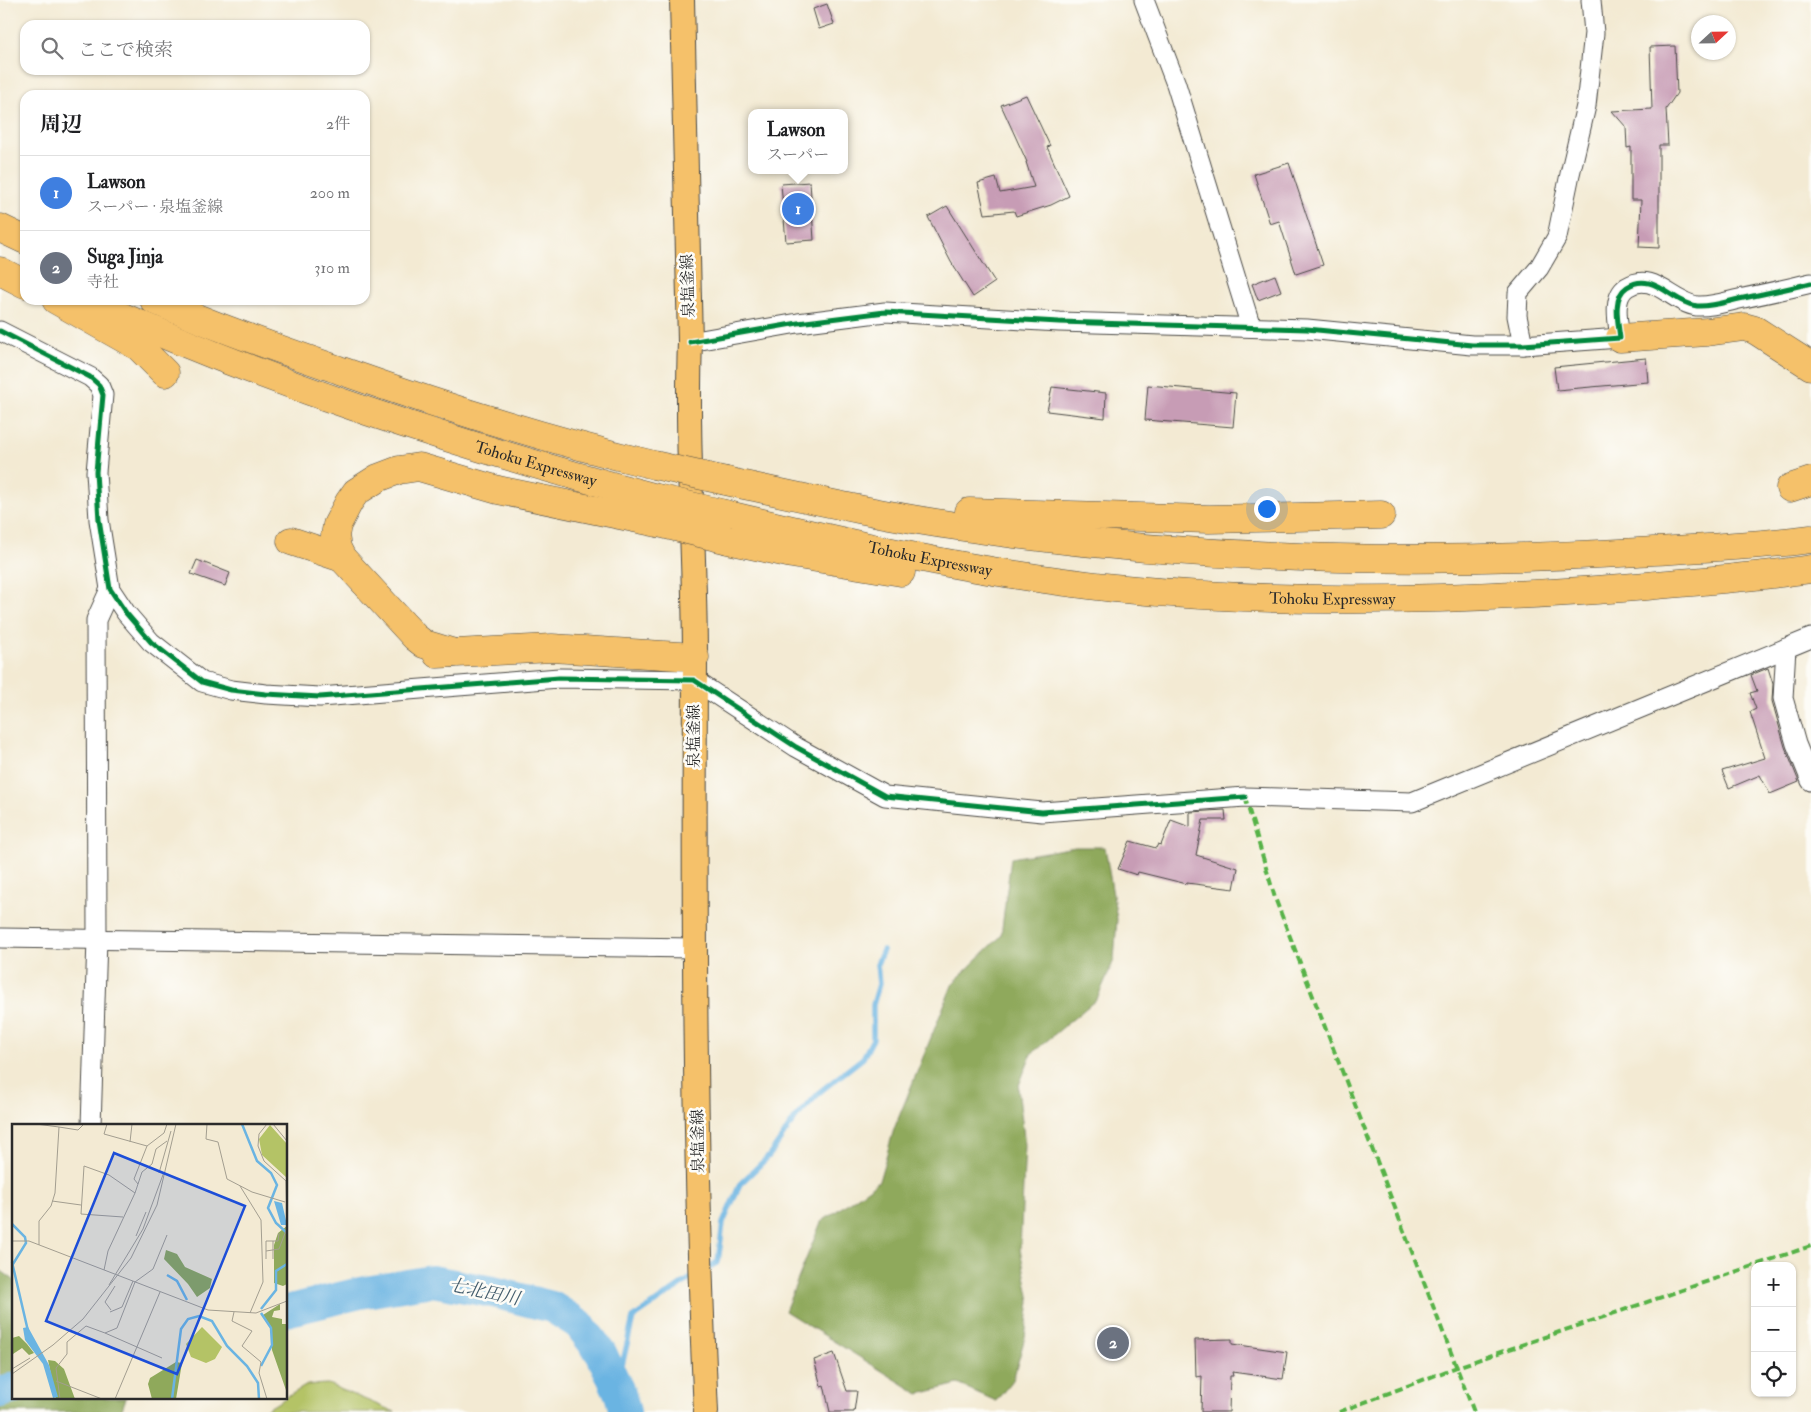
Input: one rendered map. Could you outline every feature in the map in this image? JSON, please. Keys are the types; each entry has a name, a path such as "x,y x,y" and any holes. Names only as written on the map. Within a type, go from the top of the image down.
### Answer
{"highway":[{"path":"0,228 20,238"},
{"path":"0,258 20,268"},
{"path":"0,271 20,281"},
{"path":"65,305 139,347 164,373"},
{"name":"Tohoku Expressway","path":"96,305 151,330 258,373 657,511 726,527 1022,575 1113,588 1218,597 1304,600 1491,597 1578,592 1811,569"},
{"name":"Tohoku Expressway","path":"167,305 267,345 377,383 577,446 726,482 961,527 1037,537 1209,552 1382,560 1491,559 1665,550 1811,539"},
{"path":"1620,338 1707,332 1744,327 1755,330 1811,366"},
{"path":"1707,332 1724,335 1745,343 1811,381"},
{"path":"332,560 337,548 337,525 356,492 378,478 399,470 412,468 419,467 498,490 657,511"},
{"path":"813,500 962,512 1199,519 1381,515"},
{"path":"291,540 332,560 424,644 454,653 552,648 694,668"}],"main road":[{"name":"泉塩釜線","path":"682,0 690,342 688,398 694,668 694,948 700,1288 706,1412"}],"street":[{"path":"1144,0 1176,84 1251,327"},
{"path":"1523,345 1517,316 1518,293 1539,268 1558,237 1586,106 1594,33 1591,0"},
{"path":"690,342 798,322 885,312 1058,322 1307,329 1472,345 1523,345 1620,338 1618,320 1620,295 1634,283 1645,281 1656,285 1668,293 1696,306 1725,302 1811,283"},
{"path":"0,331 90,377 99,386 103,395 96,472 99,520 110,589 126,613 151,642 179,666 202,682 231,690 320,697 694,668 796,746 885,796 1042,812 1245,797 1412,802 1811,638"},
{"path":"91,1124 97,939 96,620 110,589"},
{"path":"1786,648 1783,698 1796,744 1811,781"},
{"path":"0,938 694,948"}],"green space":[{"path":"1075,847 1105,847 1117,919 1114,960 1097,999 1031,1054 1018,1088 1025,1145 1020,1249 1030,1301 1025,1337 1013,1380 996,1401 958,1384 919,1394 785,1311 821,1222 879,1181 894,1129 953,983 1001,936 1011,858"},
{"path":"0,1270 12,1279 12,1400 125,1400 121,1412 0,1412"},
{"path":"328,1384 395,1412 262,1412 282,1400 288,1400 288,1396 307,1385"}],"building":[{"path":"827,4 834,24 819,29 813,9"},
{"path":"1675,46 1677,93 1666,109 1668,145 1659,145 1659,248 1639,247 1641,200 1631,200 1631,147 1627,148 1626,127 1612,111 1652,109 1650,47"},
{"path":"1026,95 1050,146 1047,147 1069,196 1051,205 1016,216 1014,211 985,214 978,183 996,178 1000,193 1034,187 1027,162 1001,105"},
{"path":"1289,163 1323,265 1296,274 1279,221 1270,224 1254,174"},
{"path":"810,182 814,240 786,242 781,184"},
{"path":"947,206 995,282 973,297 951,262 928,217"},
{"path":"1275,275 1281,291 1258,300 1252,284"},
{"path":"1646,358 1648,382 1557,390 1554,367"},
{"path":"1148,385 1236,393 1233,427 1145,420"},
{"path":"1052,387 1106,393 1105,418 1047,411"},
{"path":"197,560 230,573 225,586 191,574"},
{"path":"1768,668 1773,684 1772,701 1785,747 1799,782 1770,794 1760,775 1729,788 1722,771 1765,758 1750,712 1756,709 1750,693 1757,691 1751,675"},
{"path":"1225,810 1226,820 1203,820 1196,855 1238,868 1234,889 1187,884 1138,872 1137,875 1118,869 1130,841 1156,848 1158,844 1161,845 1171,820 1190,827 1190,812"},
{"path":"1232,1339 1232,1344 1287,1352 1283,1379 1232,1372 1233,1376 1230,1376 1229,1412 1201,1412 1202,1376 1196,1377 1195,1340"},
{"path":"834,1353 847,1391 857,1391 854,1412 830,1412 824,1385 821,1386 814,1360"}],"waterway":[{"path":"706,1269 718,1262 723,1223 740,1184 769,1156 796,1117 822,1090 863,1058 873,1039 873,1005 879,984 877,964 883,950"},
{"path":"617,1387 633,1318 694,1276"},
{"name":"七北田川","path":"288,1311 360,1293 432,1281 493,1292 552,1307 579,1324 601,1353 620,1394 625,1412"},
{"name":"七北田川","path":"0,1392 12,1389"}],"marked path":[{"path":"1245,797 1275,898 1474,1412"},
{"path":"1339,1412 1457,1367 1811,1246"}],"cycle path":[{"path":"690,342 798,323 885,312 1059,322 1307,329 1472,345 1523,345 1620,338 1617,317 1619,297 1622,291 1636,283 1645,282 1654,285 1688,304 1697,306 1718,304 1811,283"},
{"path":"0,331 90,377 99,385 103,395 96,472 99,520 110,589 126,613 151,642 202,682 231,690 320,697 559,678 694,680 796,747 885,796 1042,812 1245,797"}],"place":[{"name":"Lawson","path":"798,209"},
{"name":"Suga Jinja","path":"1113,1343"}]}
